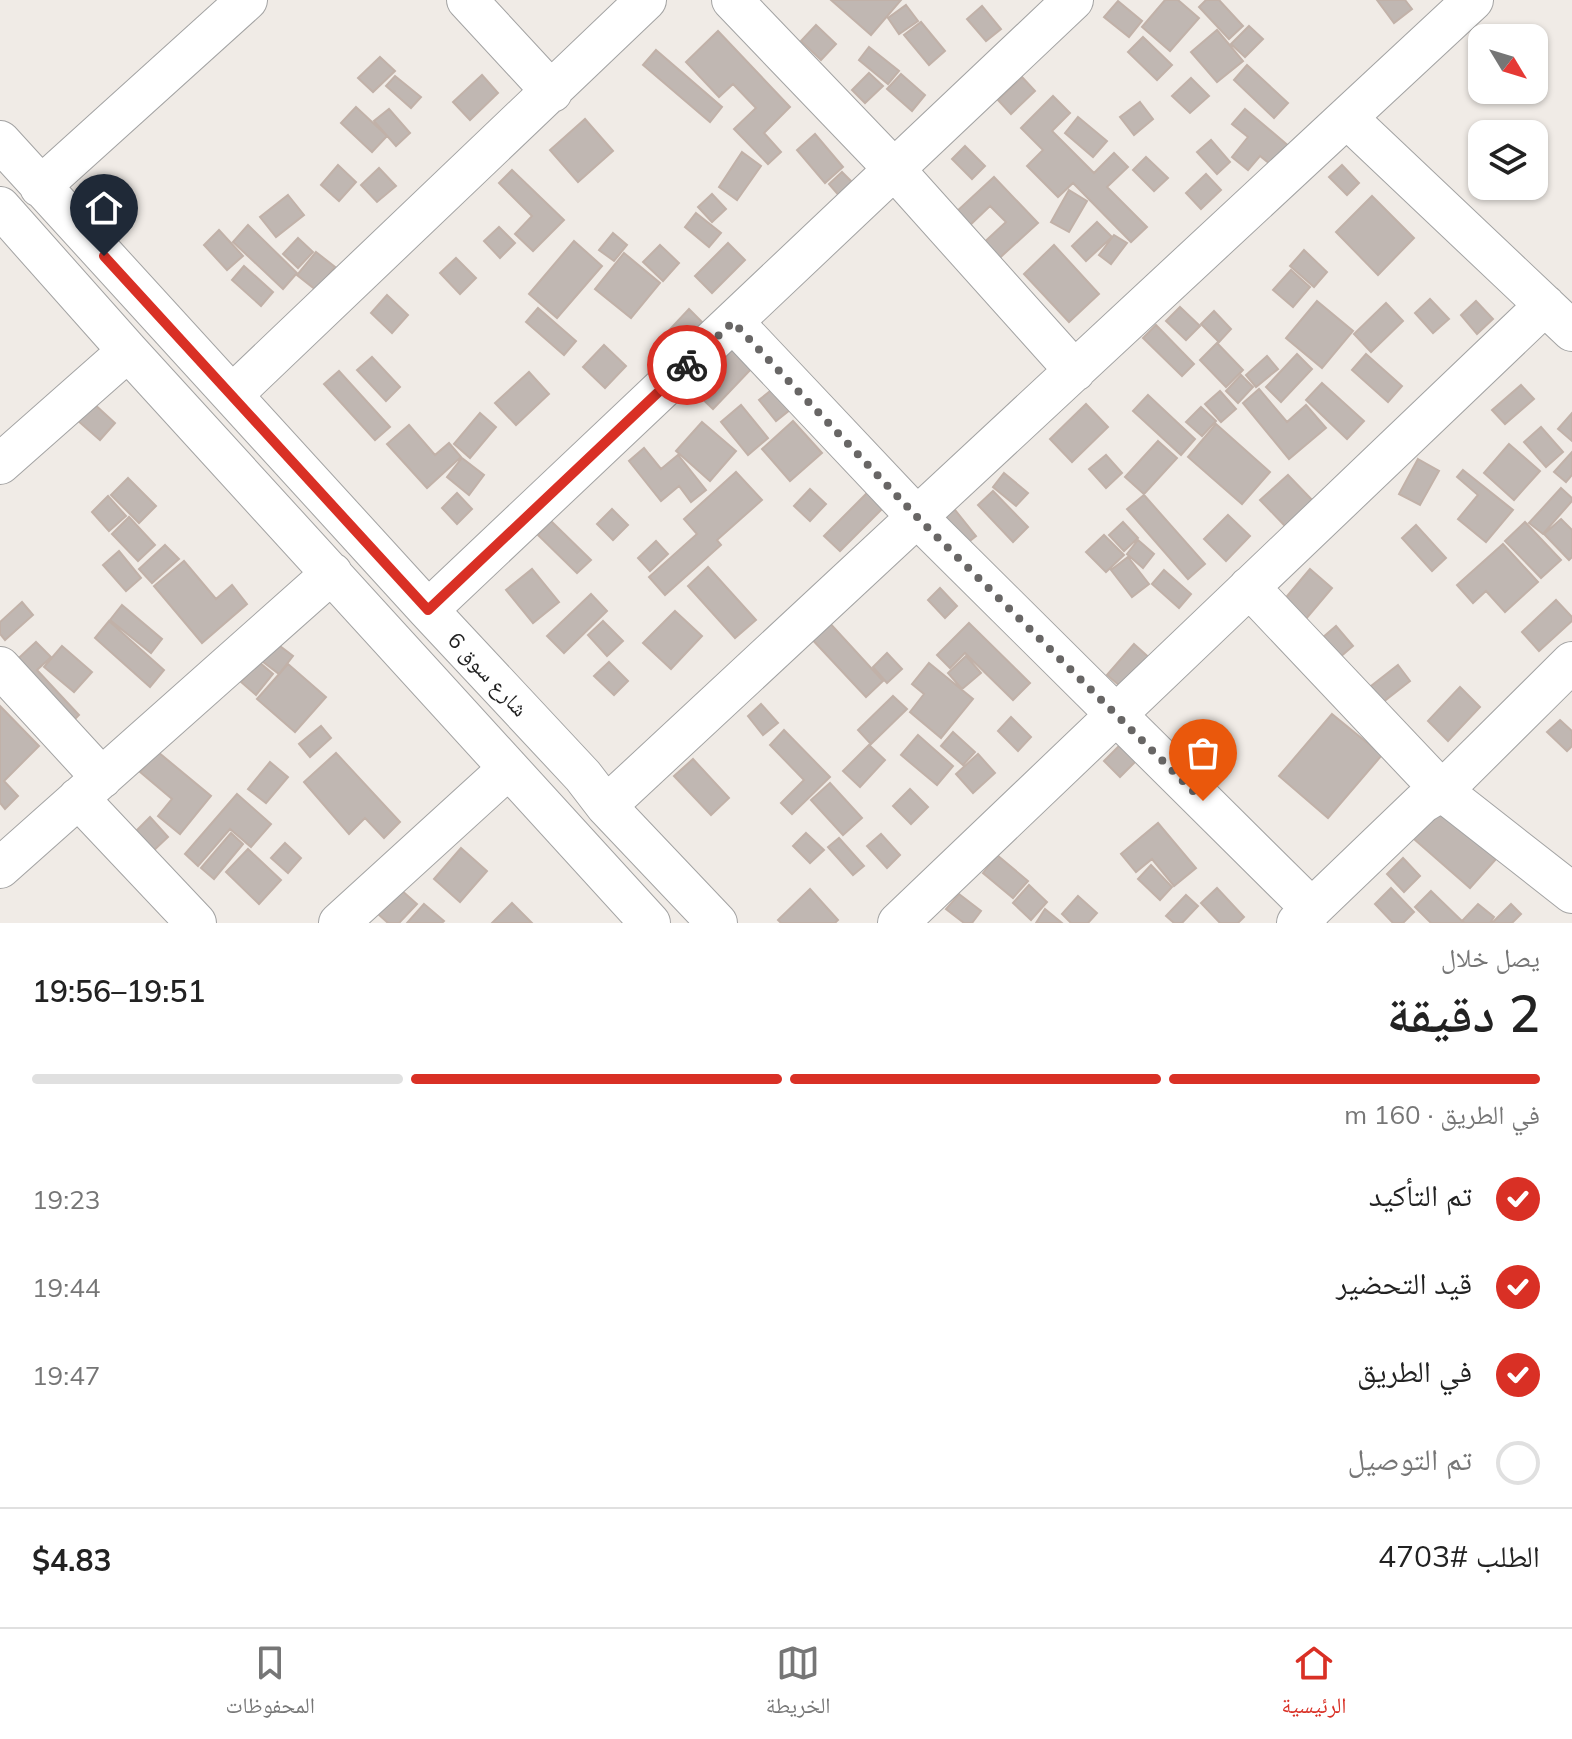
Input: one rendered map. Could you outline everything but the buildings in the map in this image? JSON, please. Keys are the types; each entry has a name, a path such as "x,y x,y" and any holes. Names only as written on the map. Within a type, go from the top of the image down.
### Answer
{"street":[{"path":"40,187 247,0"},
{"path":"467,0 552,92"},
{"path":"232,395 646,0"},
{"path":"732,0 894,169 1075,371"},
{"path":"428,610 1073,0"},
{"path":"606,806 1473,0"},
{"path":"898,923 1249,587 1558,318 1347,118"},
{"name":"شارع سوق 6","path":"0,141 583,776 606,806 717,923"},
{"path":"0,207 650,923"},
{"path":"733,322 917,517 1116,714 1305,916 1422,803 1442,791 1572,662"},
{"path":"0,464 128,351"},
{"path":"0,868 332,573"},
{"path":"1249,587 1442,791 1572,893"},
{"path":"0,667 196,923"},
{"path":"339,923 508,769"}],"way so far":[{"path":"687,365 733,322 917,517 1203,801"}],"route":[{"path":"104,256 428,610 687,365"}]}
